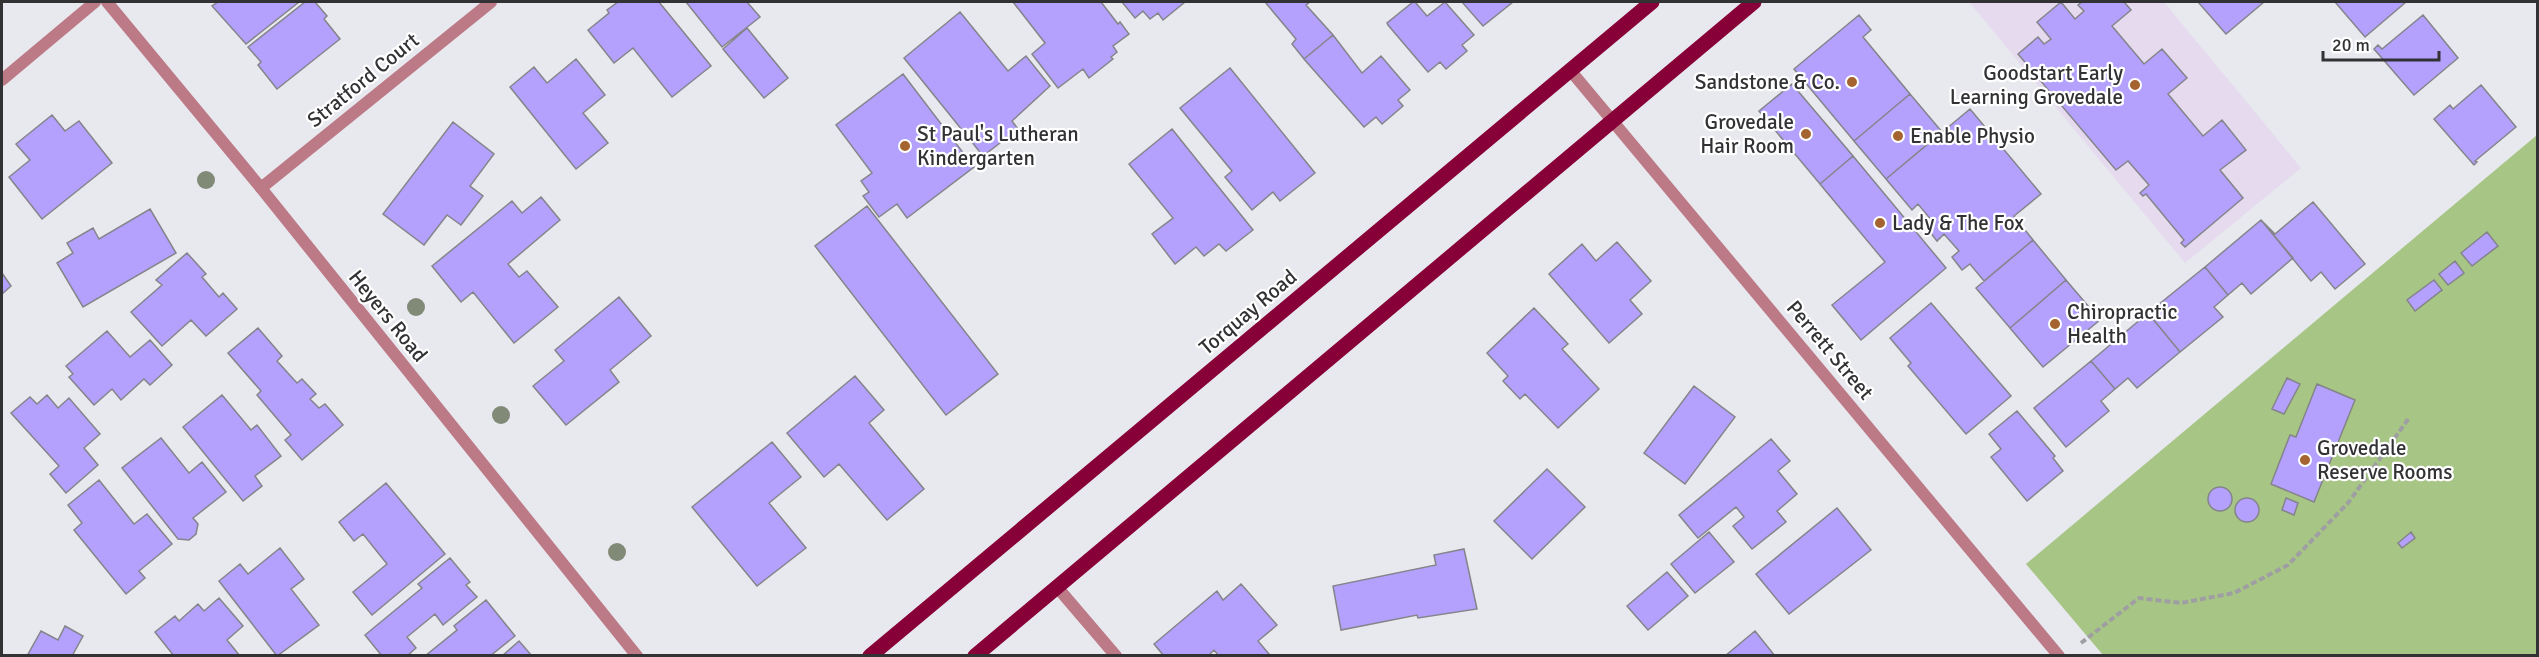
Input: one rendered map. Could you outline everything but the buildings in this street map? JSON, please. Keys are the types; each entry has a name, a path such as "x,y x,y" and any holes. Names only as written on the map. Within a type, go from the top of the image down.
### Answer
{"main road":[{"name":"Torquay Road","path":"870,656 1652,2"},
{"path":"975,656 1754,2"}],"street":[{"path":"2,80 95,2"},
{"name":"Heyers Road","path":"107,2 261,188 637,656"},
{"name":"Stratford Court","path":"261,188 491,2"},
{"name":"Perrett Street","path":"1570,70 2059,656"},
{"path":"1057,587 1116,656"}],"path":[{"path":"2074,650 2139,598 2181,603 2234,593 2288,566 2348,503 2409,418"}],"shaded area":[{"name":"Goodstart Early Learning Grovedale","path":"1969,2 2164,2 2301,168 2185,263"}],"green space":[{"path":"2537,135 2537,655 2103,655 2026,564"}],"place":[{"name":"Sandstone & Co.","path":"1852,82"},
{"name":"Goodstart Early Learning Grovedale","path":"2135,85"},
{"name":"Grovedale Hair Room","path":"1806,134"},
{"name":"Enable Physio","path":"1898,136"},
{"name":"St Paul's Lutheran Kindergarten","path":"905,146"},
{"name":"Lady & The Fox","path":"1880,223"},
{"name":"Chiropractic Health","path":"2055,324"},
{"name":"Grovedale Reserve Rooms","path":"2305,460"}]}
